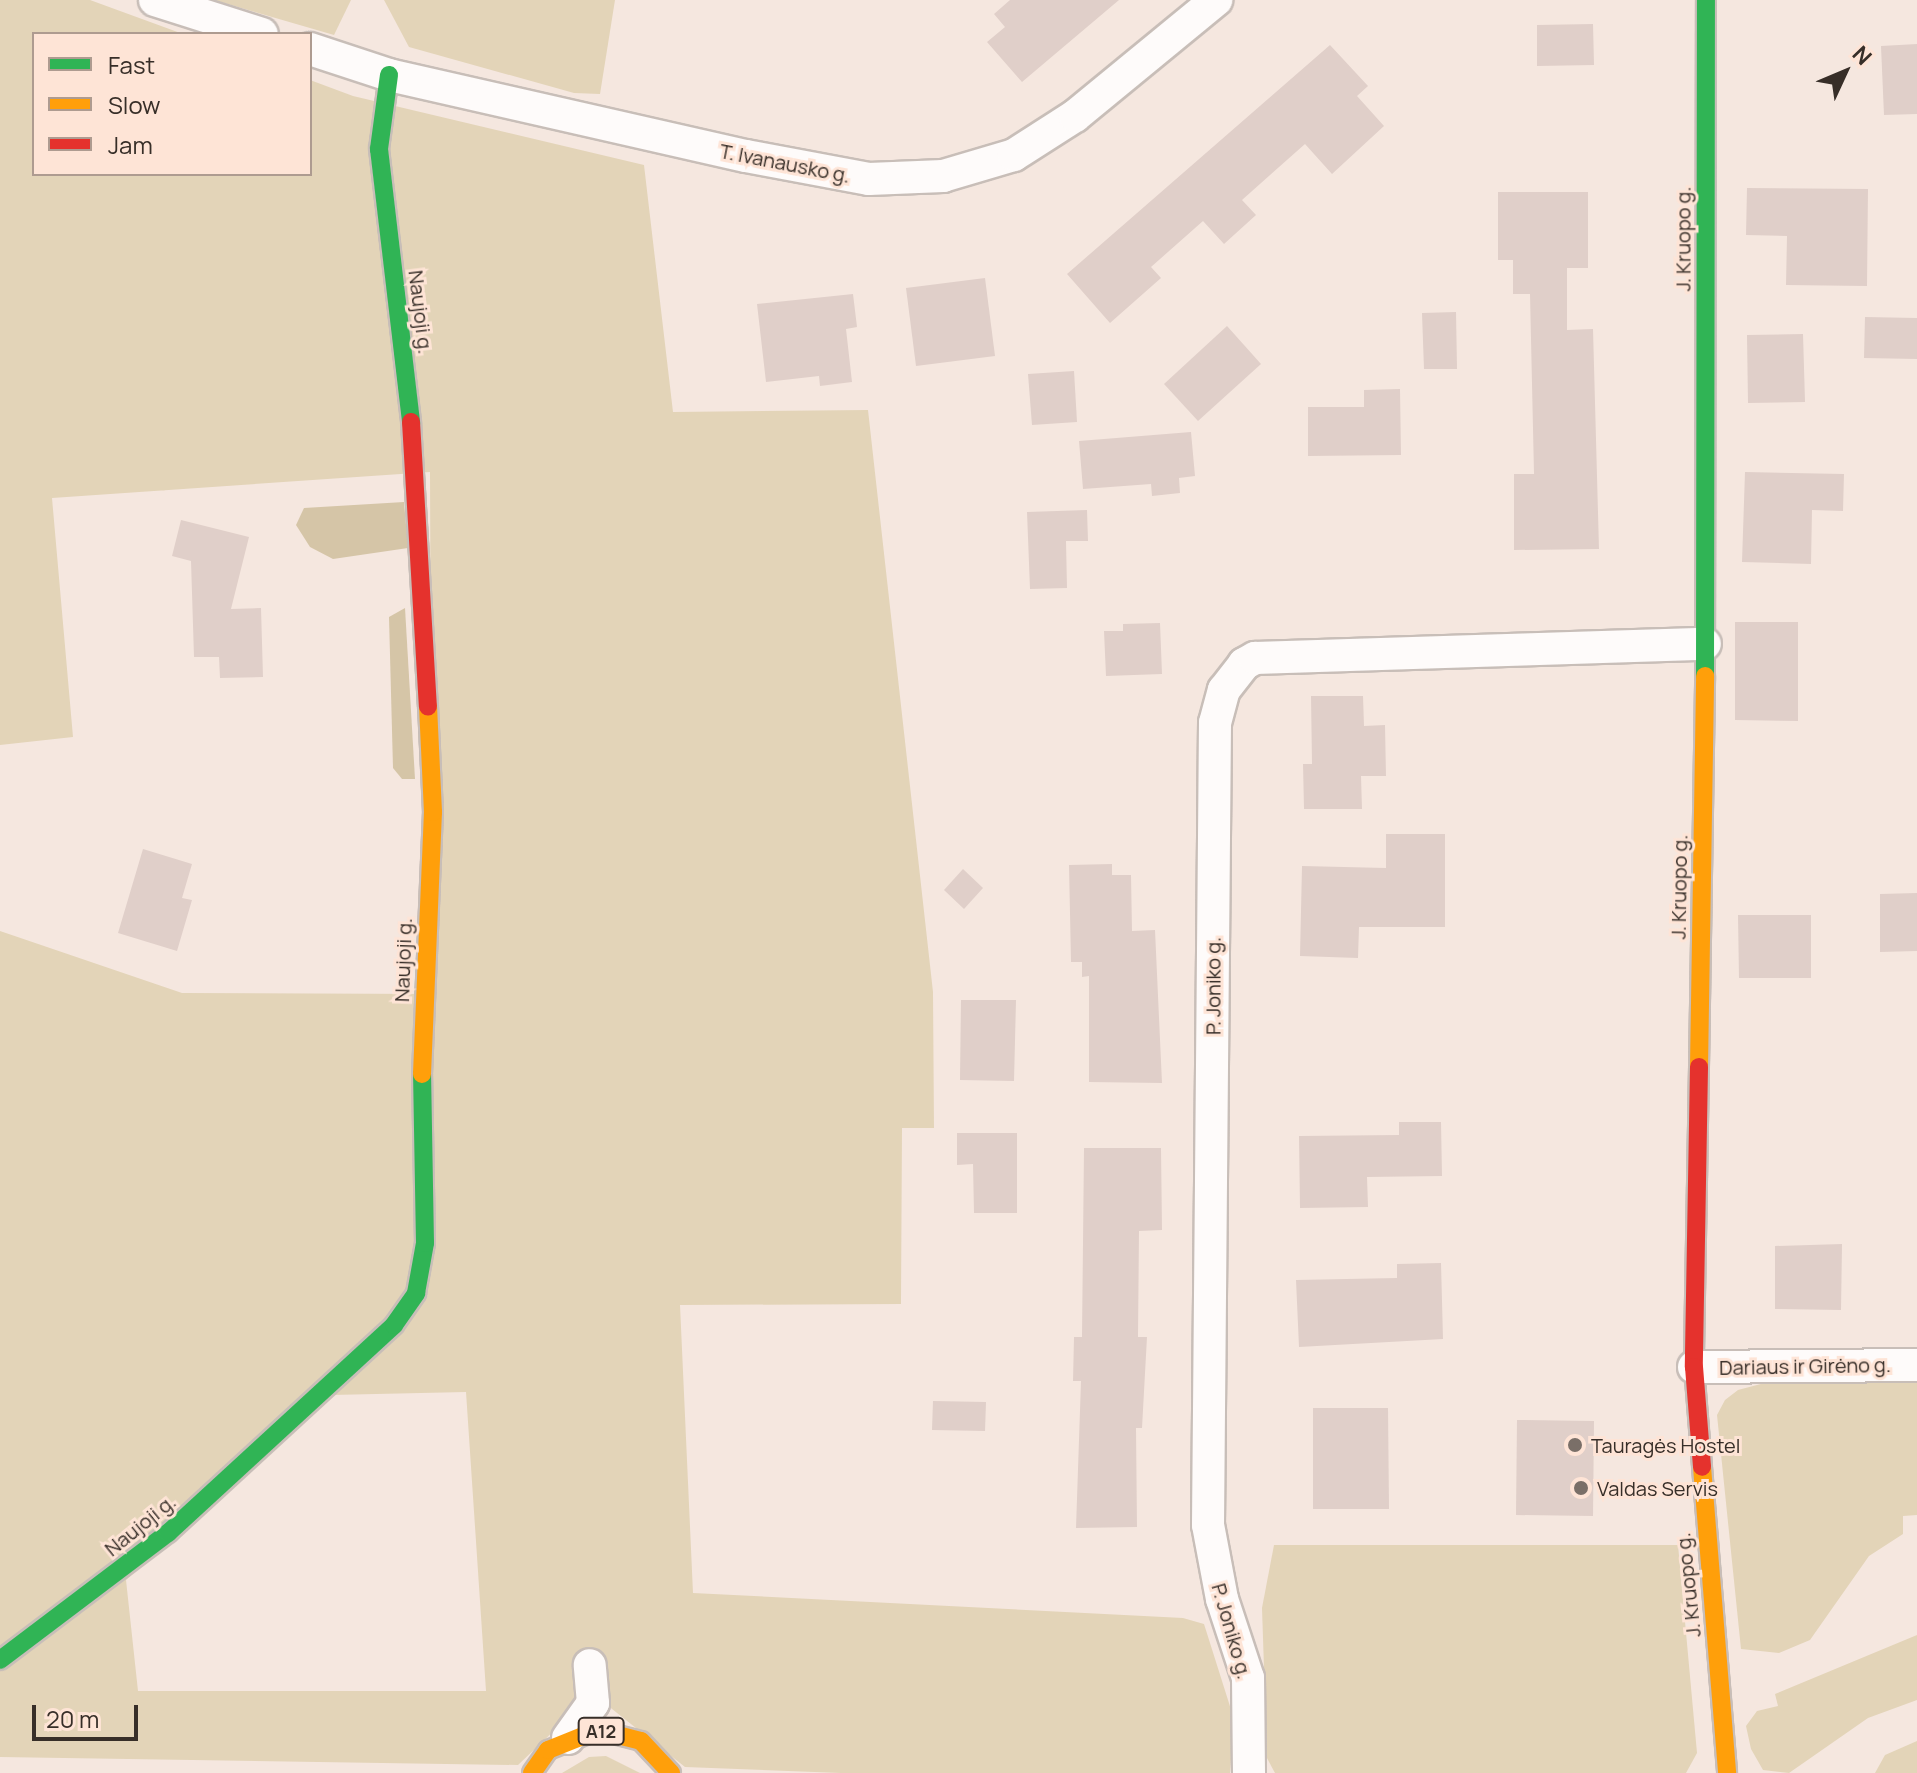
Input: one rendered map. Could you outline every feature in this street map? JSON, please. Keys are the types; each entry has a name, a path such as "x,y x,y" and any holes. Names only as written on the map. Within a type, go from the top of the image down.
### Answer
{"main road":[{"name":"J. Kruopo g.","path":"1706,0 1705,644 1694,1367 1727,1773"},
{"name":"Naujoji g.","path":"0,1660 168,1533 394,1325 416,1293 425,1243 422,1079 433,812 418,480 379,149 389,75"},
{"name":"A12","path":"531,1771 568,1738 598,1730 625,1734 649,1748 671,1771"}],"street":[{"path":"155,0 256,32"},
{"name":"T. Ivanausko g.","path":"312,50 389,75 869,179 943,176 1014,155 1075,116 1216,0"},
{"name":"P. Joniko g.","path":"1249,1773 1248,1678 1222,1599 1208,1525 1215,723 1224,690 1244,664 1255,658 1705,644"},
{"name":"Dariaus ir Girėno g.","path":"1694,1367 1917,1365"},
{"path":"568,1738 593,1703 590,1665"},
{"path":"593,1703 625,1734"}],"shaded area":[{"path":"0,0 90,0 178,32 32,32 32,176 312,176 312,81 353,96 644,165 673,412 868,410 933,992 934,1128 902,1128 901,1304 680,1305 693,1593 1183,1618 1204,1624 1234,1719 1230,1773 841,1773 685,1767 602,1701 582,1704 518,1765 0,1757 0,931 182,993 432,994 430,472 52,498 73,737 0,745","holes":["466,1392 486,1691 138,1691 126,1580 331,1395"]},
{"path":"214,0 351,0 334,35"},
{"path":"384,0 615,0 600,94 574,93 409,47"},
{"path":"404,502 408,548 333,559 310,547 296,525 304,508"},
{"path":"405,608 415,779 402,779 393,768 389,617"},
{"path":"1917,1379 1917,1515 1903,1516 1903,1534 1869,1556 1810,1640 1779,1653 1741,1649 1717,1415 1725,1400 1738,1390 1776,1380"},
{"path":"1274,1545 1678,1545 1697,1753 1686,1773 1275,1773 1267,1758 1262,1608"},
{"path":"1917,1635 1917,1700 1868,1718 1789,1773 1763,1770 1751,1749 1746,1726 1757,1711 1778,1706 1775,1694"},
{"path":"1917,1741 1917,1773 1875,1773 1885,1755"},
{"path":"606,1756 640,1773 562,1773 589,1757"}],"building":[{"path":"1010,0 1119,0 1022,82 987,42 1005,27 994,14"},
{"path":"1593,24 1594,65 1537,66 1537,25"},
{"path":"1917,44 1917,114 1884,115 1881,46"},
{"path":"1330,45 1368,86 1357,96 1384,126 1332,174 1305,144 1242,200 1256,215 1224,244 1203,221 1151,267 1161,278 1110,323 1067,274"},
{"path":"1747,188 1868,189 1867,286 1786,285 1787,236 1746,235"},
{"path":"1498,192 1588,192 1588,268 1567,268 1567,330 1593,329 1599,549 1514,550 1514,474 1534,474 1530,294 1513,294 1513,260 1498,260"},
{"path":"985,278 995,356 916,366 906,288"},
{"path":"853,294 857,327 846,329 852,382 820,386 819,376 766,382 757,304"},
{"path":"1456,312 1457,369 1424,369 1422,313"},
{"path":"1865,317 1917,318 1917,359 1864,358"},
{"path":"1227,326 1261,364 1198,421 1164,384"},
{"path":"1803,334 1805,402 1748,403 1747,335"},
{"path":"1074,371 1077,422 1032,425 1028,374"},
{"path":"1400,389 1401,455 1308,456 1308,407 1364,407 1364,390"},
{"path":"1191,432 1195,476 1179,478 1180,493 1152,496 1151,484 1083,489 1079,441"},
{"path":"1745,472 1844,474 1843,511 1812,510 1811,564 1742,562"},
{"path":"1087,510 1088,541 1066,541 1067,588 1030,589 1027,512"},
{"path":"181,520 249,537 231,609 261,608 263,677 220,678 219,657 194,657 191,561 172,556"},
{"path":"1735,622 1798,622 1798,721 1735,720"},
{"path":"1160,623 1162,674 1106,676 1104,631 1123,631 1123,624"},
{"path":"1311,696 1363,696 1364,726 1385,725 1386,776 1361,776 1362,809 1304,809 1303,764 1312,764"},
{"path":"1386,834 1445,834 1445,927 1359,927 1358,958 1300,956 1302,866 1386,868"},
{"path":"143,849 192,864 182,898 192,900 177,951 118,933"},
{"path":"1112,864 1112,875 1131,875 1132,931 1155,930 1162,1083 1089,1082 1089,976 1082,977 1082,962 1071,962 1069,865"},
{"path":"963,869 983,888 964,909 944,890"},
{"path":"1917,893 1917,951 1880,952 1880,894"},
{"path":"1738,915 1811,915 1811,978 1739,978"},
{"path":"961,1000 1016,1000 1014,1081 960,1080"},
{"path":"1399,1122 1441,1122 1442,1176 1367,1177 1368,1207 1300,1208 1299,1136 1399,1135"},
{"path":"957,1133 1017,1133 1017,1213 974,1213 973,1164 957,1165"},
{"path":"1084,1148 1161,1148 1162,1230 1139,1231 1138,1337 1147,1337 1142,1428 1136,1428 1137,1527 1076,1528 1081,1381 1073,1381 1074,1337 1082,1337"},
{"path":"1842,1244 1841,1310 1775,1309 1775,1246"},
{"path":"1441,1263 1443,1339 1299,1347 1296,1280 1397,1278 1397,1264"},
{"path":"933,1401 986,1402 985,1431 932,1430"},
{"path":"1313,1408 1388,1408 1389,1509 1313,1509"},
{"path":"1517,1420 1594,1421 1593,1516 1516,1515"}],"traffic: fast":[{"path":"1705,676 1706,0"},
{"path":"389,75 379,149 411,422"},
{"path":"0,1660 168,1533 394,1325 416,1293 425,1243 422,1074"}],"traffic: slow":[{"path":"1699,1067 1705,676"},
{"path":"422,1074 433,812 428,706"},
{"path":"1702,1467 1727,1773"},
{"path":"532,1773 548,1750 598,1730 641,1741 671,1773"}],"traffic: jam":[{"path":"411,422 428,706"},
{"path":"1699,1067 1694,1367 1702,1467"}],"place":[{"name":"Tauragės Hostel","path":"1575,1445"},
{"name":"Valdas Servis","path":"1581,1488"}]}
